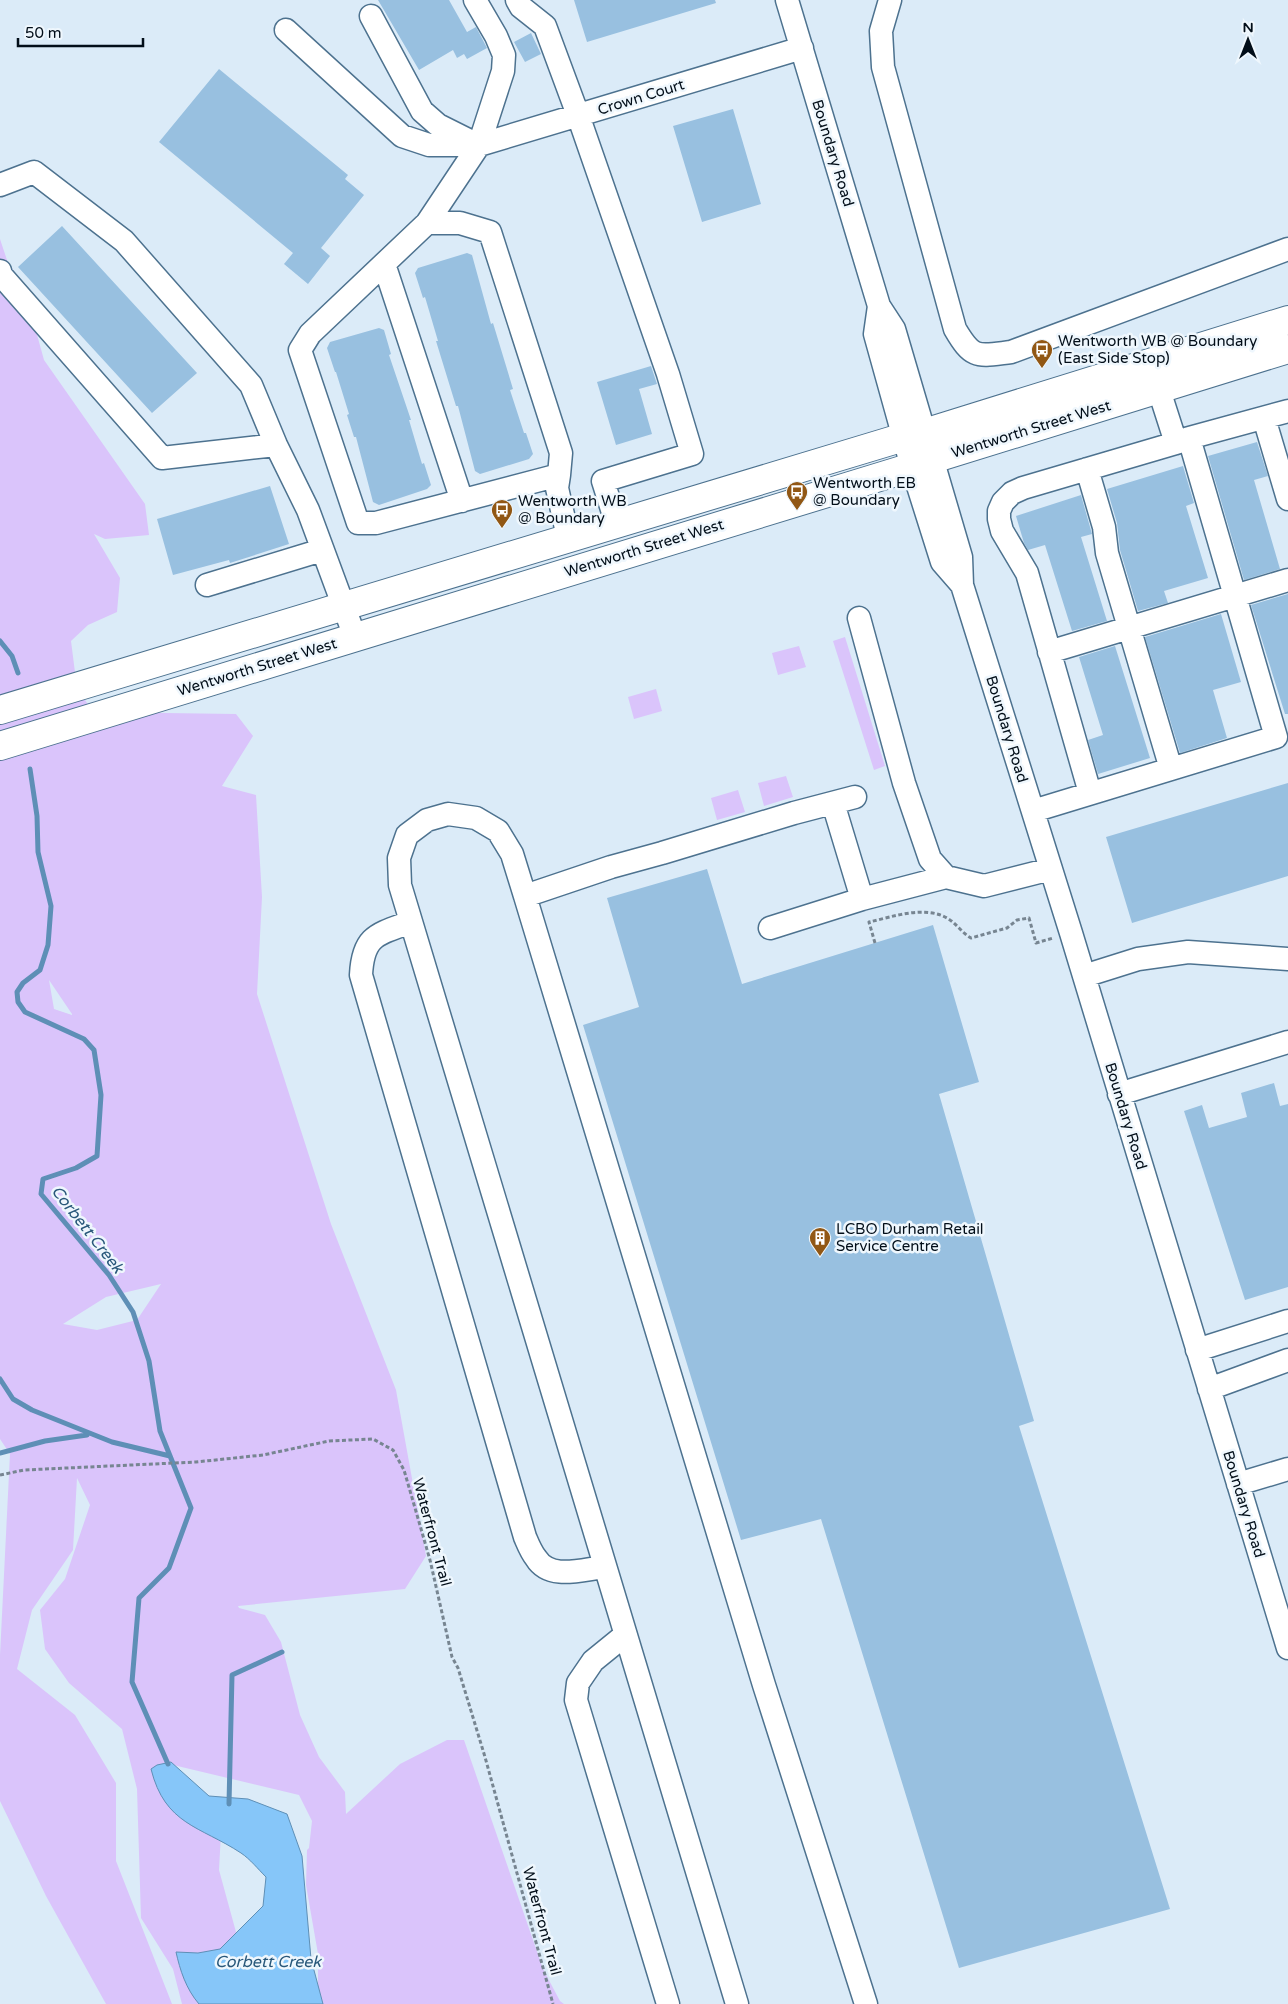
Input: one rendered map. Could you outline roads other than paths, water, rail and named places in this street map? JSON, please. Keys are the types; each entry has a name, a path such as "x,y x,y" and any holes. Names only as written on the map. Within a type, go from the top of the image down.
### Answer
{"main road":[{"name":"Wentworth Street West","path":"0,710 616,522 914,435 1288,320"},
{"name":"Wentworth Street West","path":"0,746 1288,350"}],"street":[{"path":"475,0 496,36 504,55 503,71 479,145 427,223 310,334 300,350 358,523 376,523 559,475"},
{"path":"517,0 521,7 545,26 668,374 692,454 602,481 616,522"},
{"name":"Boundary Road","path":"787,0 879,306 894,329 914,435 922,463 961,557 962,584 1286,1638"},
{"path":"890,0 881,31 883,67 955,329 965,347 982,356 1011,352 1288,249"},
{"path":"371,16 422,111 438,124 479,145"},
{"name":"Crown Court","path":"286,30 402,136 429,145 479,145 802,48"},
{"path":"0,185 34,172 124,241 251,385 276,445 308,510 355,637"},
{"path":"427,223 460,223 490,232 561,453 557,488 568,537"},
{"path":"384,264 462,501"},
{"path":"0,271 1,275 162,458 276,445"},
{"path":"1033,811 1282,735 1183,440 1159,390"},
{"path":"1090,793 1027,573 1002,531 998,519 1002,502 1012,493 1023,488 1288,411"},
{"path":"1264,418 1288,499"},
{"path":"1086,469 1104,527 1107,553 1170,769"},
{"path":"207,585 322,550"},
{"path":"1050,652 1288,580"},
{"path":"858,618 904,783 930,859 946,877"},
{"path":"524,896 611,867 855,797"},
{"path":"833,803 862,899"},
{"path":"738,2004 400,885 399,858 407,835 427,820 448,814 476,818 498,831 512,854 758,1666 866,2004"},
{"path":"770,928 904,886 946,877 984,886 1051,869"},
{"path":"411,922 386,931 370,940 362,959 361,975 525,1537 536,1560 547,1569 560,1573 605,1566"},
{"path":"1084,976 1138,959 1188,952 1288,959"},
{"path":"1119,1094 1288,1042"},
{"path":"1197,1350 1288,1322"},
{"path":"1209,1389 1288,1360"},
{"path":"1238,1484 1288,1469"},
{"path":"625,1635 593,1661 578,1683 576,1700 668,2004"}],"water":[{"name":"Corbett Creek","path":"171,1762 209,1796 248,1799 287,1814 302,1856 311,1959 323,2004 199,2004 190,1992 176,1952 198,1953 220,1949 263,1906 266,1877 244,1855 186,1822 165,1802 157,1788 151,1769 157,1765"}],"waterway":[{"name":"Corbett Creek","path":"0,641 12,656 18,673"},
{"name":"Corbett Creek","path":"30,769 37,816 38,852 51,906 48,945 40,970 23,983 17,992 18,1002 25,1012 84,1039 94,1050 101,1095 97,1156 76,1168 43,1179 41,1194 109,1275 133,1312 149,1361 160,1431 191,1508 169,1568 139,1598 132,1682 168,1764"},
{"path":"0,1379 13,1399 32,1410 112,1442 170,1456"},
{"path":"0,1453 45,1441 87,1435"},
{"path":"229,1804 232,1675 282,1652"}],"place":[{"name":"Wentworth WB @ Boundary (East Side Stop)","path":"1042,369"},
{"name":"Wentworth EB @ Boundary","path":"797,511"},
{"name":"Wentworth WB @ Boundary","path":"502,529"},
{"name":"LCBO Durham Retail Service Centre","path":"820,1257"}]}
